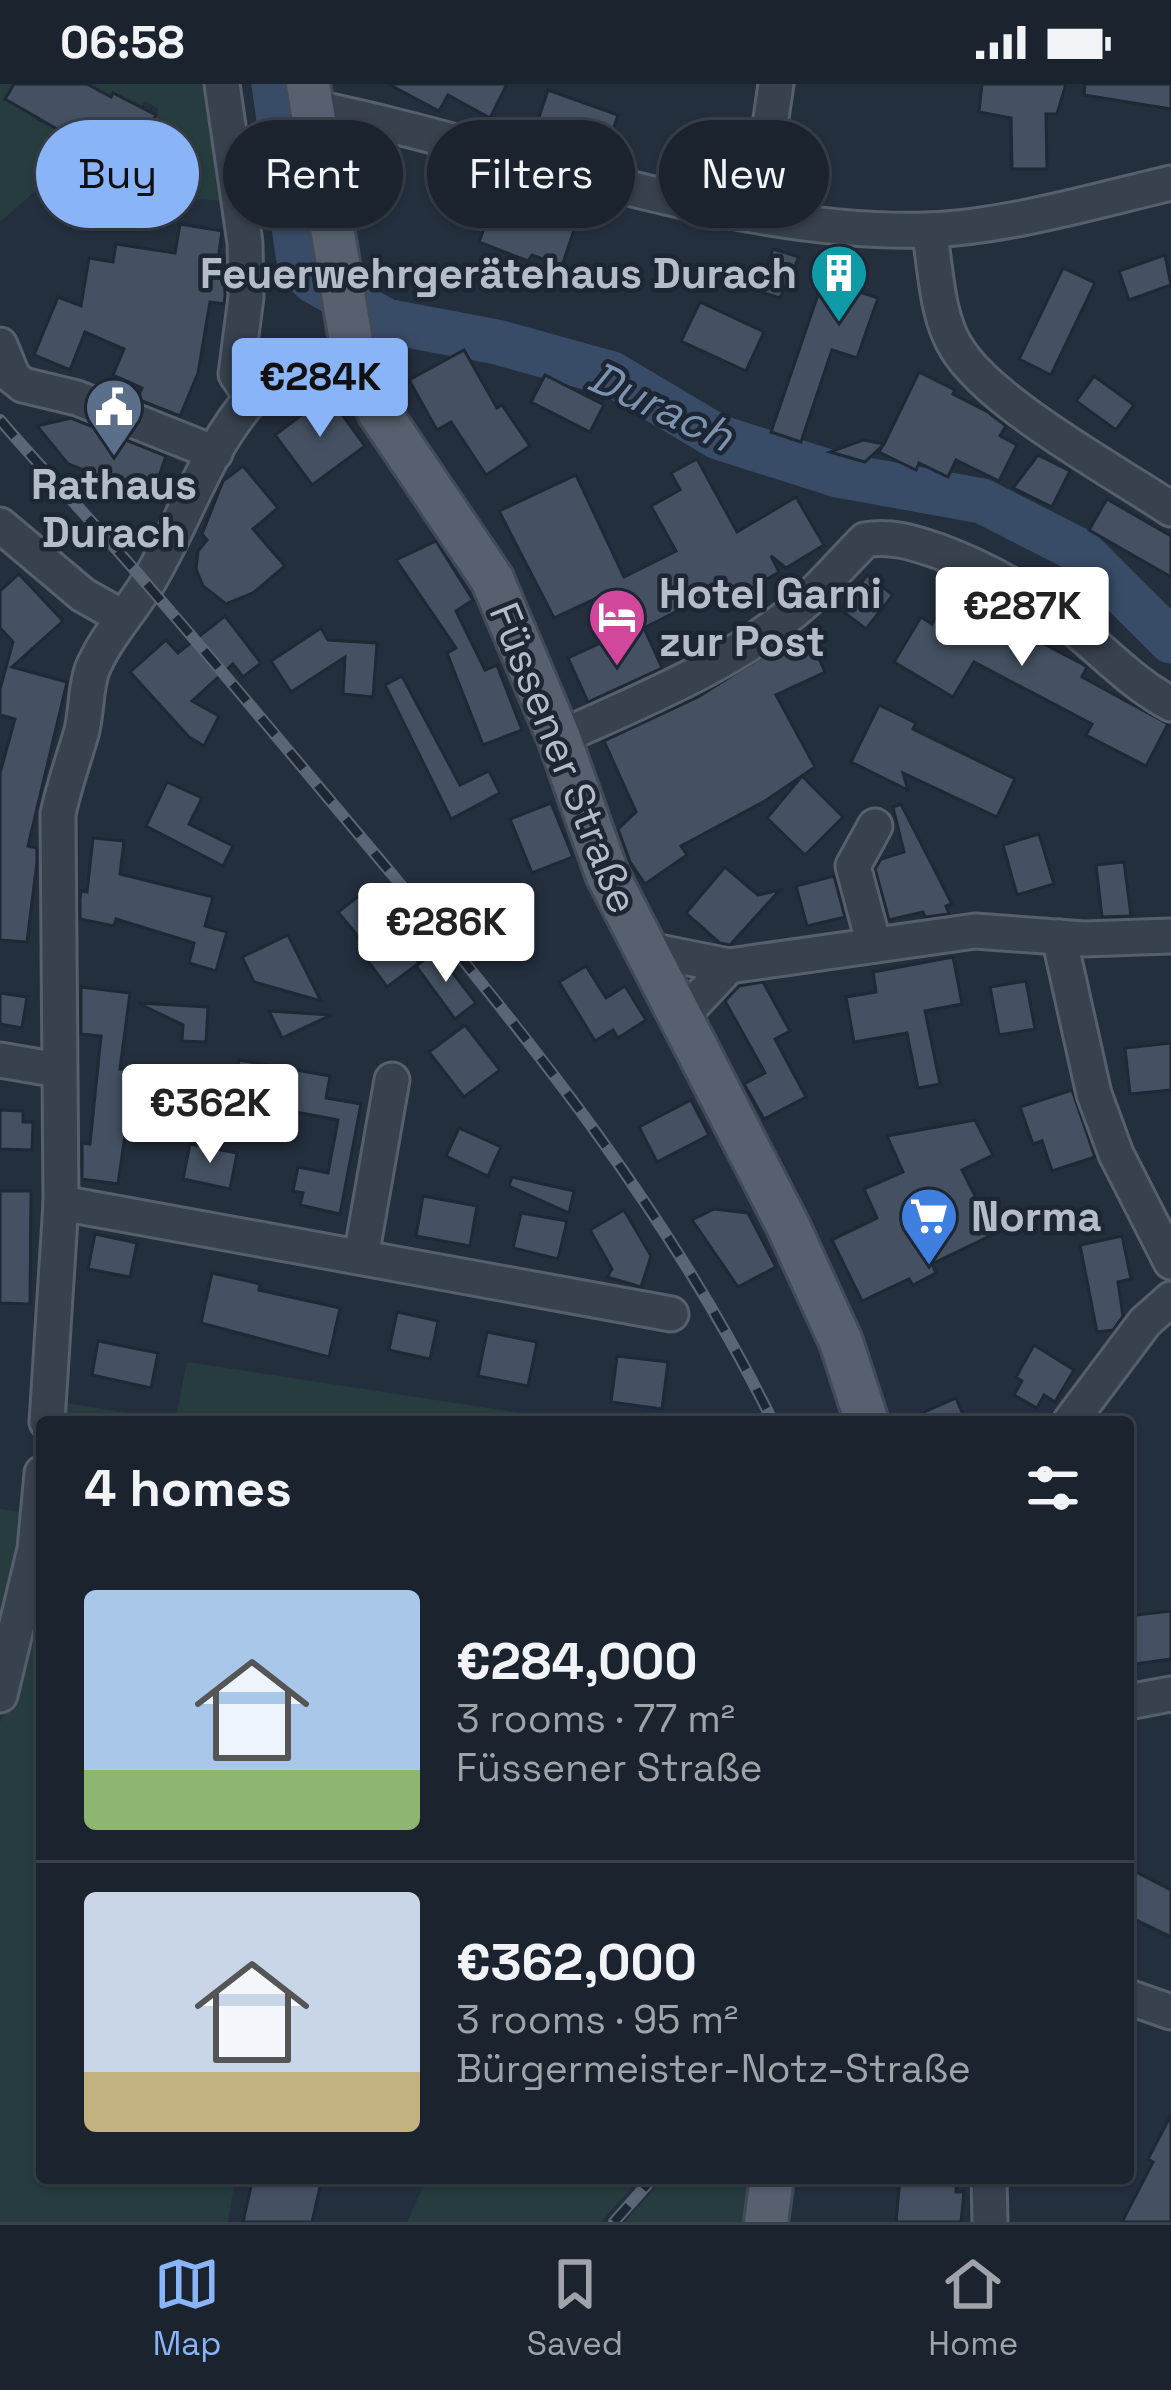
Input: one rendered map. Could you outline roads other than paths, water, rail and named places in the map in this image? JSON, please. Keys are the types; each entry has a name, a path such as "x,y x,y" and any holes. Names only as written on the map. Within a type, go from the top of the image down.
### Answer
{"main road":[{"name":"Füssener Straße","path":"309,95 348,332 379,412 492,580 560,738 607,874 797,1246 841,1342 865,1416"},
{"path":"766,2222 771,2184"}],"street":[{"path":"222,84 245,243 246,297 236,374 252,398"},
{"path":"771,120 776,84"},
{"path":"309,95 659,188"},
{"path":"829,223 929,230 1171,183"},
{"path":"929,230 944,313 956,347 968,362 1014,406 1171,509"},
{"path":"47,1416 61,1203 58,814 82,731 92,671 147,584 214,453 252,398 348,332"},
{"path":"0,345 13,377 23,385 77,398 214,453"},
{"path":"0,525 83,595 122,617"},
{"path":"560,738 693,677 787,615 865,540 879,537 896,538 964,561 1012,586 1064,620 1111,664 1171,704"},
{"path":"874,826 854,866 874,945"},
{"path":"644,949 729,966 975,931 1059,938 1171,936"},
{"path":"1059,938 1094,1094 1116,1154 1171,1262"},
{"path":"680,1017 729,966"},
{"path":"0,1060 58,1070"},
{"path":"361,1257 392,1080"},
{"path":"61,1203 671,1314"},
{"path":"1074,1416 1145,1322 1171,1299"},
{"path":"0,1694 36,1538"},
{"path":"1134,1701 1171,1694"},
{"path":"1134,1998 1171,2012"},
{"path":"989,2184 990,2222"}],"waterway":[{"name":"Durach","path":"274,84 298,255 314,281 386,321 497,342 612,374 718,437 838,475 982,501 1082,552 1171,641"}],"railway":[{"path":"0,420 241,695 549,1069 692,1275 770,1416"},
{"path":"614,2222 648,2184"}],"place":[{"name":"Feuerwehrgerätehaus Durach","path":"839,324"},
{"name":"Rathaus Durach","path":"114,458"},
{"name":"Hotel Garni zur Post","path":"617,668"},
{"name":"Norma","path":"929,1267"}]}
